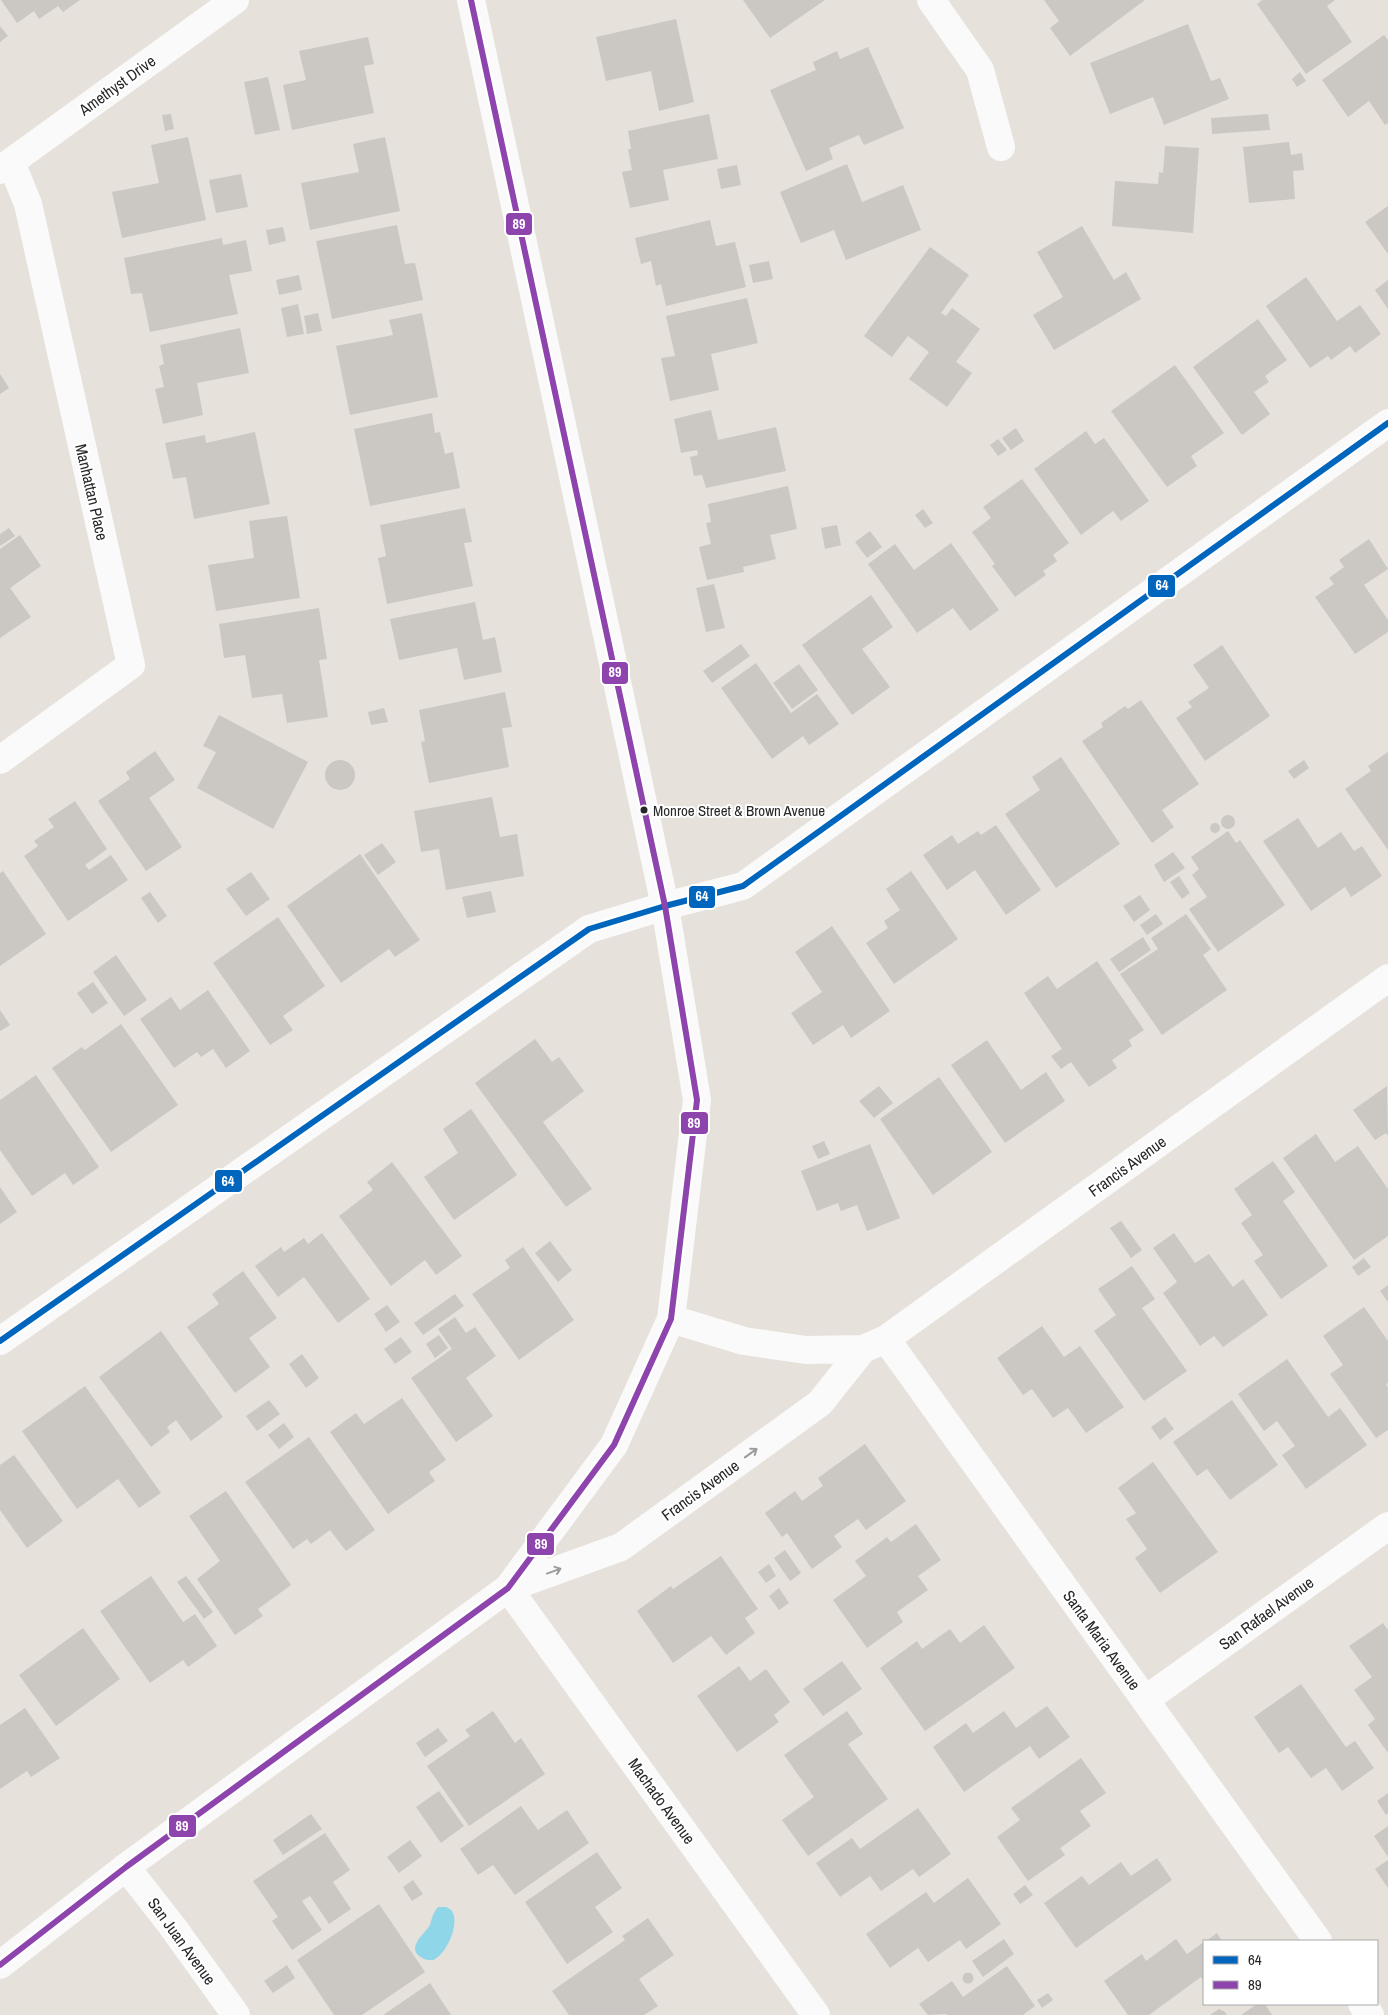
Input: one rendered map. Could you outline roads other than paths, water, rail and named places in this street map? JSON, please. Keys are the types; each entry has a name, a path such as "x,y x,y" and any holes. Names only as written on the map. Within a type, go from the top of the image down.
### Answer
{"street":[{"name":"Amethyst Drive","path":"6,166 235,0"},
{"path":"0,1965 126,1867 508,1588 614,1445 671,1319 697,1100 665,906 471,0"},
{"path":"931,0 980,70 1002,147"},
{"name":"Manhattan Place","path":"0,760 131,666 28,204 6,166"},
{"path":"0,1341 589,929 665,906 743,886 1388,423"},
{"name":"Francis Avenue","path":"508,1588 621,1547 820,1403 874,1344 1388,978"},
{"path":"671,1319 744,1341 806,1350 874,1344"},
{"name":"Santa Maria Avenue","path":"874,1344 1145,1700 1317,1940"},
{"name":"San Rafael Avenue","path":"1145,1700 1388,1526"},
{"name":"Machado Avenue","path":"508,1588 816,2015"},
{"name":"San Juan Avenue","path":"126,1867 172,1926 236,2015"}],"water":[{"path":"438,1907 446,1907 452,1910 454,1916 453,1930 448,1944 440,1956 433,1960 428,1960 418,1955 415,1951 415,1946 430,1925"}],"place":[{"name":"Monroe Street & Brown Avenue","path":"644,810"}]}
